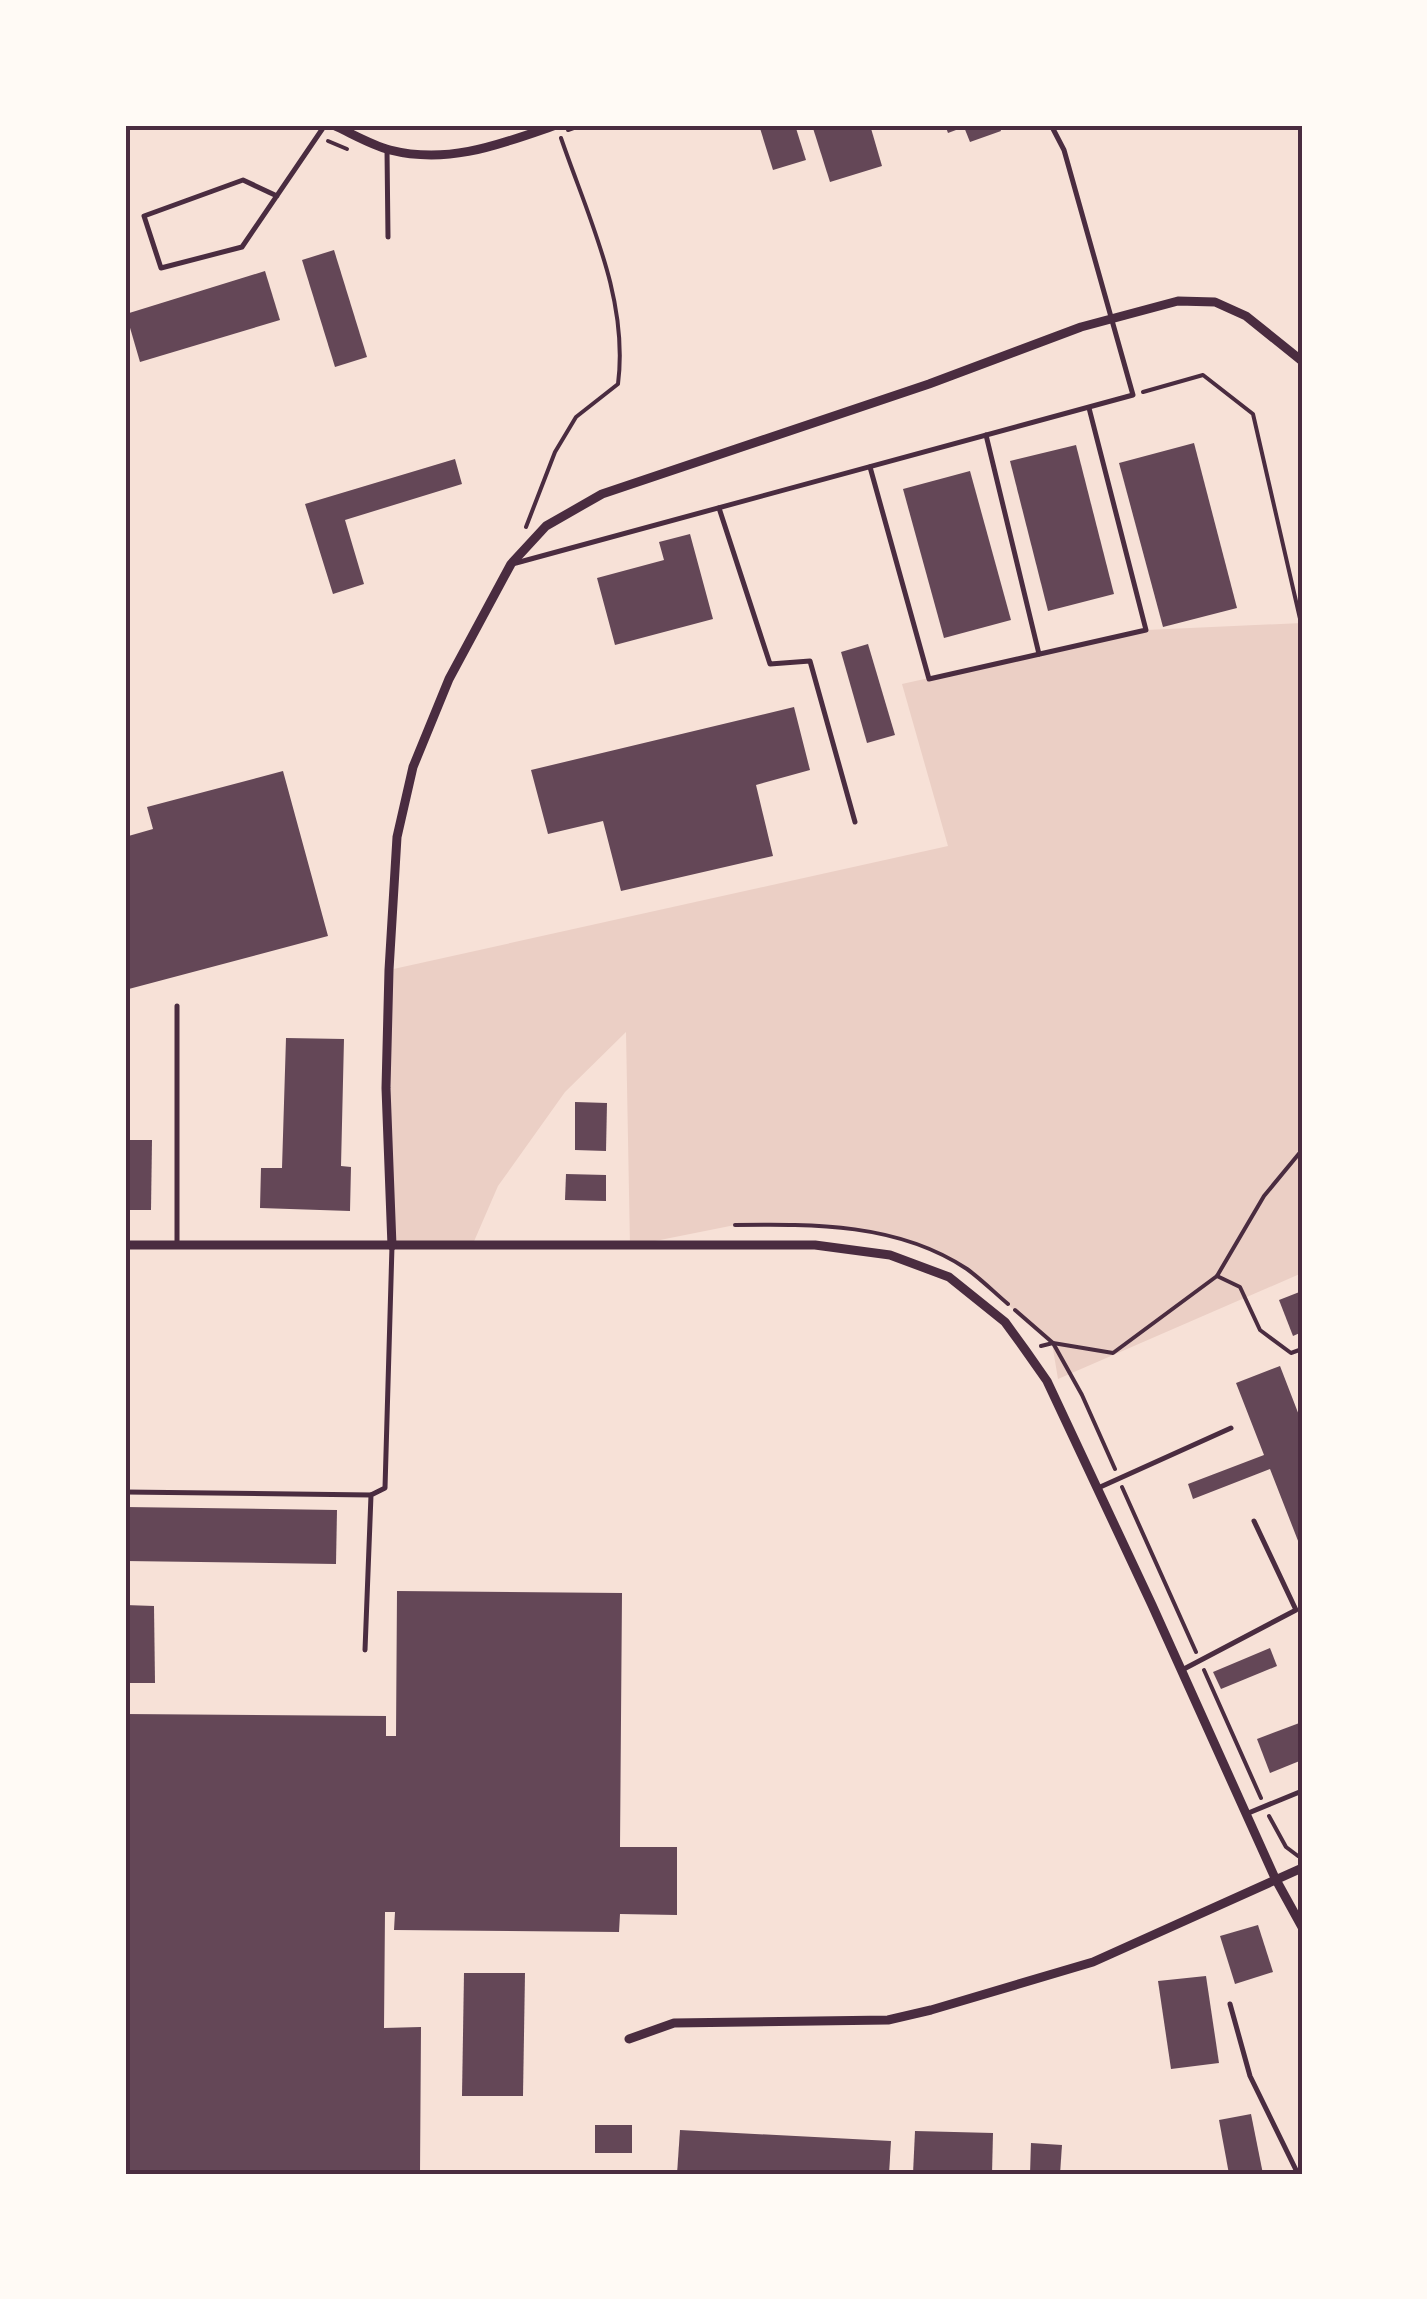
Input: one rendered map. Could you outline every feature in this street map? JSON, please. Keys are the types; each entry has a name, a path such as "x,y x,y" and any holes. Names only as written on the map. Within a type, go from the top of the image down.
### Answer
{"street":[{"path":"329,125 387,150 438,158 488,149 557,129"},
{"path":"392,1246 386,1088 397,837 412,767 449,679 512,564 546,526 602,494 929,384 1112,317 1178,302 1214,302 1246,316 1302,360"},
{"path":"125,1244 815,1246 890,1255 949,1277 1005,1322 1047,1381 1275,1878 1302,1927"},
{"path":"628,2039 674,2023 888,2020 931,2010 1093,1962 1302,1868"}],"lane":[{"path":"277,196 243,180 144,216 161,268 242,246 329,125"},
{"path":"512,564 1133,395 1064,150 1051,125"},
{"path":"387,150 388,237"},
{"path":"870,466 929,679 1146,630 1088,407"},
{"path":"986,435 1039,654"},
{"path":"719,508 770,664 810,661 855,822"},
{"path":"177,1006 177,1245"},
{"path":"125,1492 371,1495 385,1488 392,1246"},
{"path":"1098,1488 1231,1428"},
{"path":"365,1650 371,1495"},
{"path":"1182,1670 1296,1610 1254,1521"},
{"path":"1246,1814 1302,1791"},
{"path":"1230,2004 1250,2076 1298,2174"}],"path":[{"path":"524,532 555,452 576,416 618,384 622,352 615,296 557,129"},
{"path":"1133,395 1203,376 1252,414 1301,624"},
{"path":"1057,1344 1113,1353 1216,1276 1264,1196 1302,1150"},
{"path":"735,1225 827,1224 914,1242 967,1269 1052,1343 1082,1395 1264,1807 1286,1847 1302,1859"},
{"path":"1216,1276 1240,1287 1260,1330 1291,1353 1302,1349"}],"shaded area":[{"path":"1302,623 1302,1273 1058,1379 1052,1343 967,1269 914,1242 827,1224 735,1225 630,1246 626,1032 565,1092 498,1186 472,1246 392,1246 389,970 948,846 902,684 1146,630"}],"building":[{"path":"759,125 795,125 806,160 773,170"},
{"path":"812,125 870,125 882,166 830,182"},
{"path":"945,125 999,125 1001,131 970,142 964,127 948,133"},
{"path":"334,250 367,357 335,367 302,260"},
{"path":"265,271 280,320 140,362 126,314"},
{"path":"1194,443 1237,608 1163,627 1119,463"},
{"path":"1076,445 1114,594 1048,611 1010,461"},
{"path":"455,459 462,484 345,520 364,584 333,594 305,504"},
{"path":"970,471 1011,620 944,638 903,489"},
{"path":"690,534 713,619 615,645 597,578 664,560 659,542"},
{"path":"868,644 895,735 867,743 841,652"},
{"path":"794,707 810,770 756,785 773,856 621,891 603,821 548,834 531,770"},
{"path":"283,771 328,936 125,990 125,837 153,829 147,807"},
{"path":"286,1038 344,1039 341,1166 351,1167 350,1211 260,1208 261,1168 282,1168"},
{"path":"575,1102 607,1103 606,1151 575,1150"},
{"path":"125,1140 152,1140 151,1210 125,1210"},
{"path":"566,1174 606,1175 606,1201 565,1200"},
{"path":"1302,1291 1302,1332 1293,1336 1279,1300"},
{"path":"1280,1366 1302,1423 1302,1551 1270,1469 1193,1499 1188,1484 1264,1455 1236,1383"},
{"path":"125,1507 337,1510 336,1564 125,1561"},
{"path":"397,1591 622,1593 620,1847 677,1847 677,1915 620,1914 619,1932 394,1930 395,1912 385,1912 384,2028 421,2027 420,2174 125,2174 125,1714 386,1716 386,1736 396,1736"},
{"path":"125,1605 154,1606 155,1683 125,1683"},
{"path":"1270,1648 1277,1666 1221,1689 1213,1672"},
{"path":"1302,1722 1302,1760 1270,1773 1257,1739"},
{"path":"1258,1925 1273,1972 1235,1984 1220,1936"},
{"path":"464,1973 525,1973 523,2096 462,2096"},
{"path":"1206,1976 1219,2063 1171,2069 1158,1981"},
{"path":"1251,2114 1263,2174 1229,2174 1219,2120"},
{"path":"595,2125 632,2125 632,2153 595,2153"},
{"path":"680,2130 891,2141 889,2174 677,2174"},
{"path":"915,2131 993,2133 992,2174 913,2174"},
{"path":"1031,2143 1062,2145 1060,2174 1030,2174"}]}
